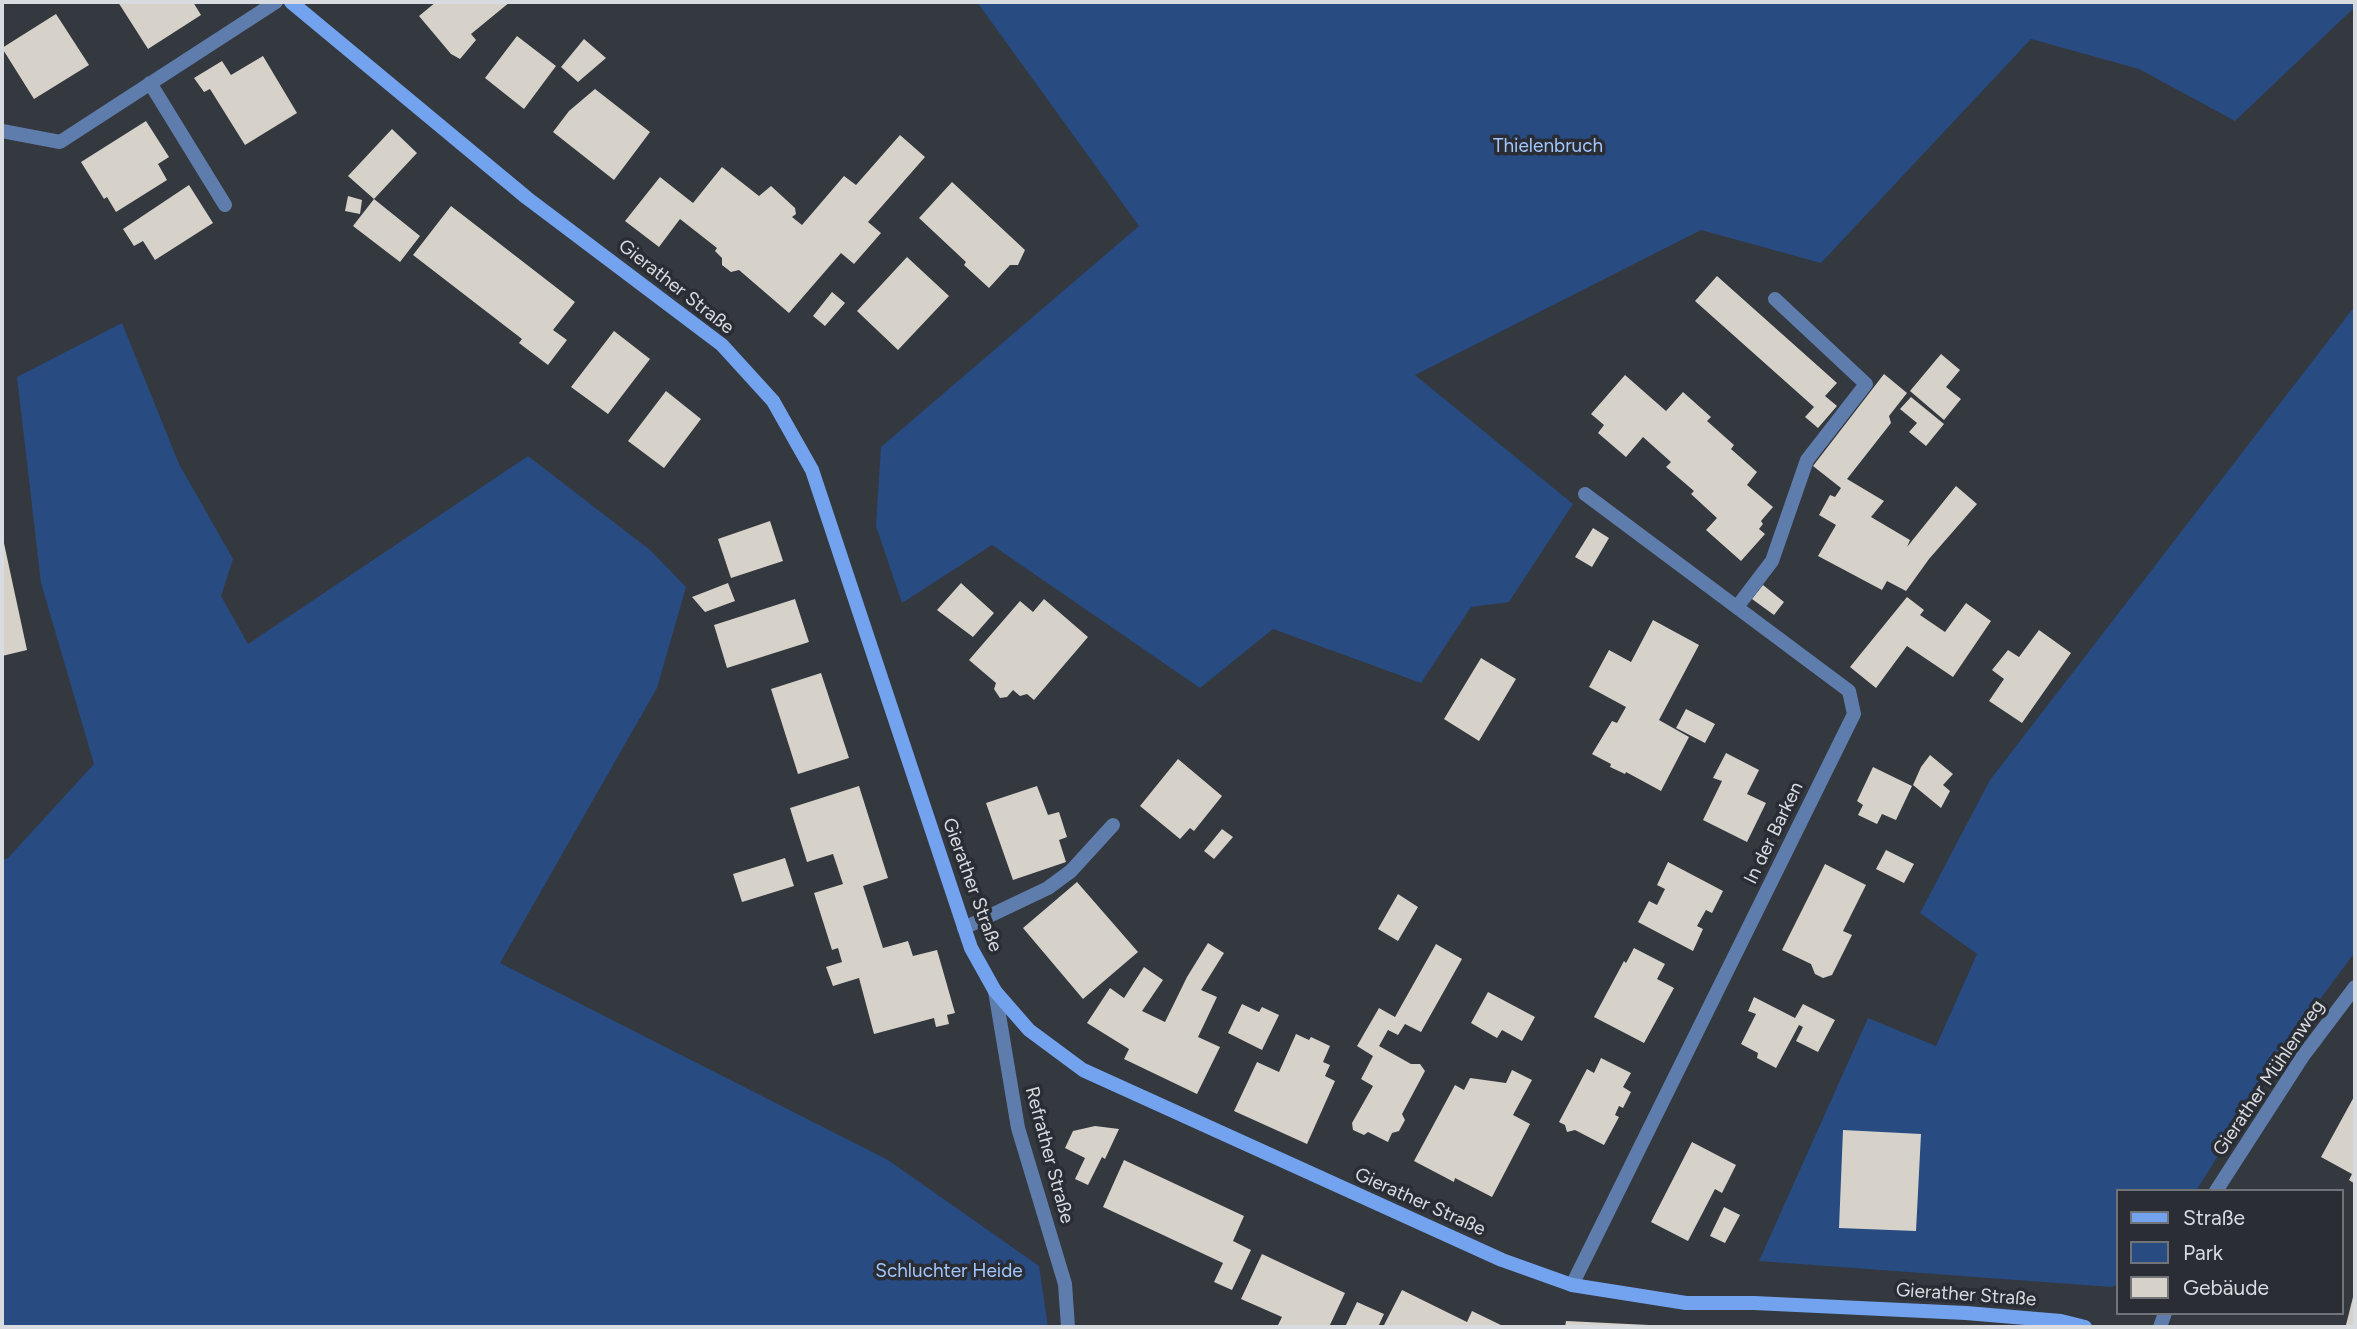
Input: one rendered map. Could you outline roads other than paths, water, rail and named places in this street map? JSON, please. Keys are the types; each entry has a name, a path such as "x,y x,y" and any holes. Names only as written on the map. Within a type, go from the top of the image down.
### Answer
{"street":[{"path":"2,131 60,142 276,2"},
{"name":"Gierather Straße","path":"292,2 527,198 722,345 773,401 811,470 971,948 995,990 1029,1030 1083,1070 1502,1260 1572,1285 1686,1303 1755,1303 1966,1313 2061,1321 2085,1327"},
{"path":"150,83 225,205"},
{"path":"1737,607 1772,561 1807,460 1866,384 1775,299"},
{"name":"In der Barken","path":"1572,1285 1854,714 1849,691 1585,494"},
{"path":"964,928 1048,888 1071,871 1113,825"},
{"name":"Gierather Mühlenweg","path":"2217,1189 2303,1056 2355,987"},
{"name":"Refrather Straße","path":"995,990 1018,1128 1065,1284 1068,1327"}],"park label":[{"name":"Thielenbruch","path":"1548,146"},
{"name":"Schluchter Heide","path":"949,1271"}]}
